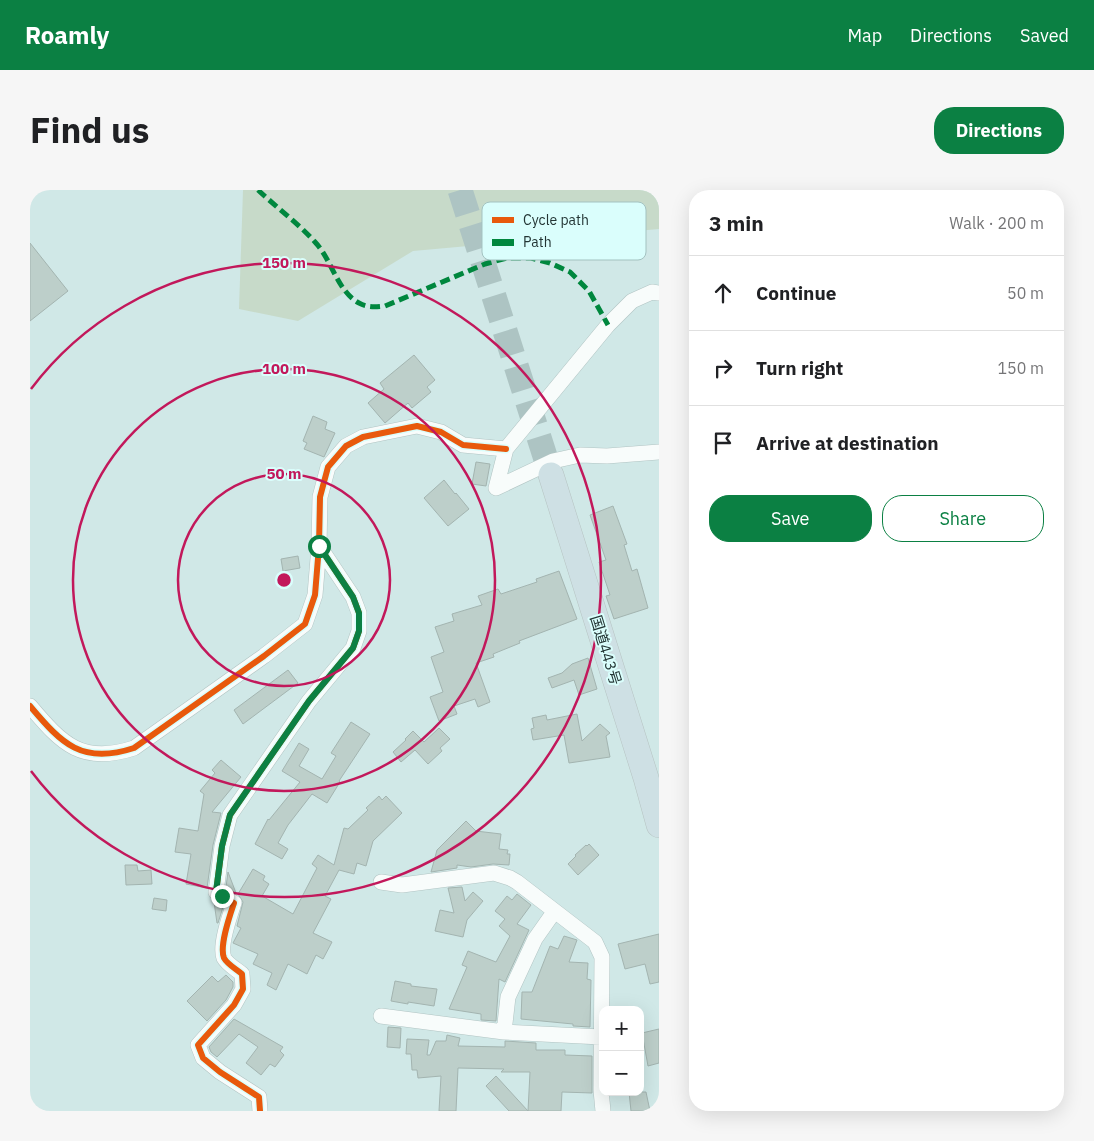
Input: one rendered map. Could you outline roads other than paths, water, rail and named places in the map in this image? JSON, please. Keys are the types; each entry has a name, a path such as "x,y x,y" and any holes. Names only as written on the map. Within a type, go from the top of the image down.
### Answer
{"highway":[{"name":"国道443号","path":"552,475 659,825"}],"street":[{"path":"659,293 652,292 632,301 608,325 506,449 496,488 553,462 580,455 607,456 659,452"},
{"path":"30,706 59,738 74,749 99,755 116,754 134,748 264,656 305,624 315,595 319,546 320,496 328,467 346,446 364,437 417,426 441,432 463,445 506,449"},
{"path":"260,1111 259,1097 220,1072 203,1058 198,1046 234,1005 243,989 242,974 225,959 223,952 228,921 234,903 216,892 222,846 230,815 309,701 353,648 359,631 359,613 353,597 319,546"},
{"path":"382,882 402,885 494,873 510,878 595,942 602,958 601,1006"},
{"path":"504,1032 508,997 535,940 554,912"},
{"path":"381,1016 504,1032 599,1037"},
{"path":"601,1051 603,1111"}],"tunnel":[{"path":"460,190 482,259"},
{"path":"482,260 551,475"}]}
